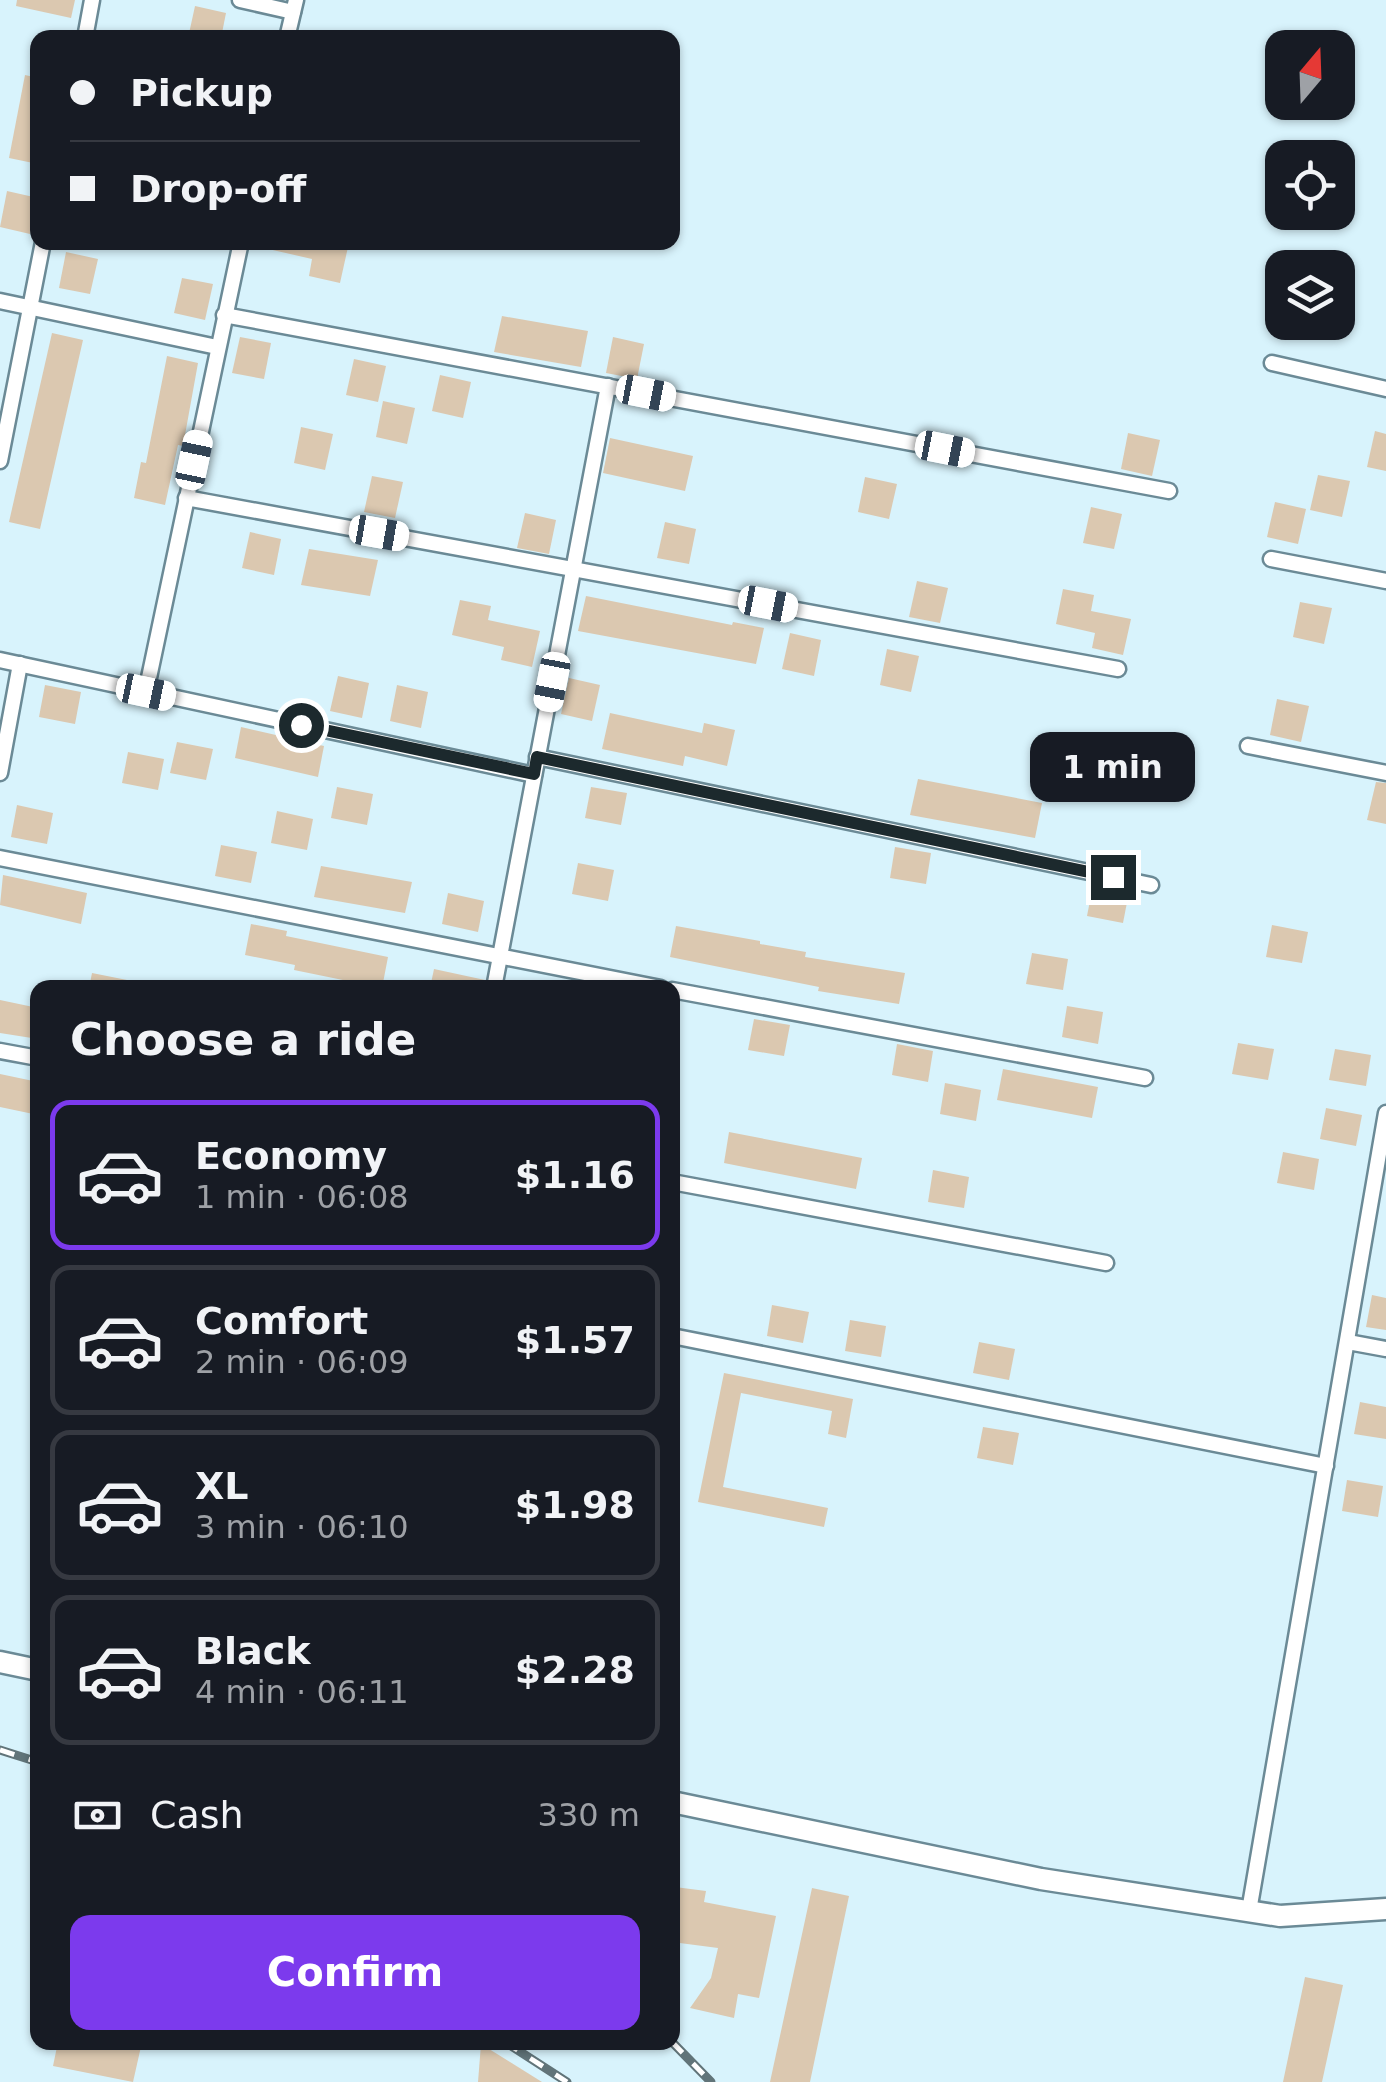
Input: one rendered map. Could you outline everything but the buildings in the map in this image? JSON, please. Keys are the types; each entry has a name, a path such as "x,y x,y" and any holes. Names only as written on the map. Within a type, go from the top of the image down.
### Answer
{"main road":[{"path":"0,1662 30,1668"},
{"path":"680,1804 1042,1879 1280,1916 1386,1909"}],"street":[{"path":"86,30 92,0"},
{"path":"240,0 294,6"},
{"path":"0,461 41,250"},
{"path":"146,692 239,250"},
{"path":"0,300 217,347"},
{"path":"224,315 1169,491"},
{"path":"1272,363 1386,390"},
{"path":"496,980 608,386"},
{"path":"186,498 1118,668"},
{"path":"1271,559 1386,581"},
{"path":"0,660 534,774"},
{"path":"0,773 20,664"},
{"path":"1248,746 1386,773"},
{"path":"537,757 1151,885"},
{"path":"0,858 618,980"},
{"path":"680,991 1145,1078"},
{"path":"0,1051 30,1057"},
{"path":"1249,1911 1383,1159 1386,1113"},
{"path":"680,1184 1106,1264"},
{"path":"680,1338 1326,1466"},
{"path":"1348,1342 1386,1348"}],"railway":[{"path":"0,1750 30,1759"},
{"path":"517,2050 567,2082"},
{"path":"680,2050 711,2082"}],"route":[{"path":"301,725 534,774 537,757 1113,877"}]}
